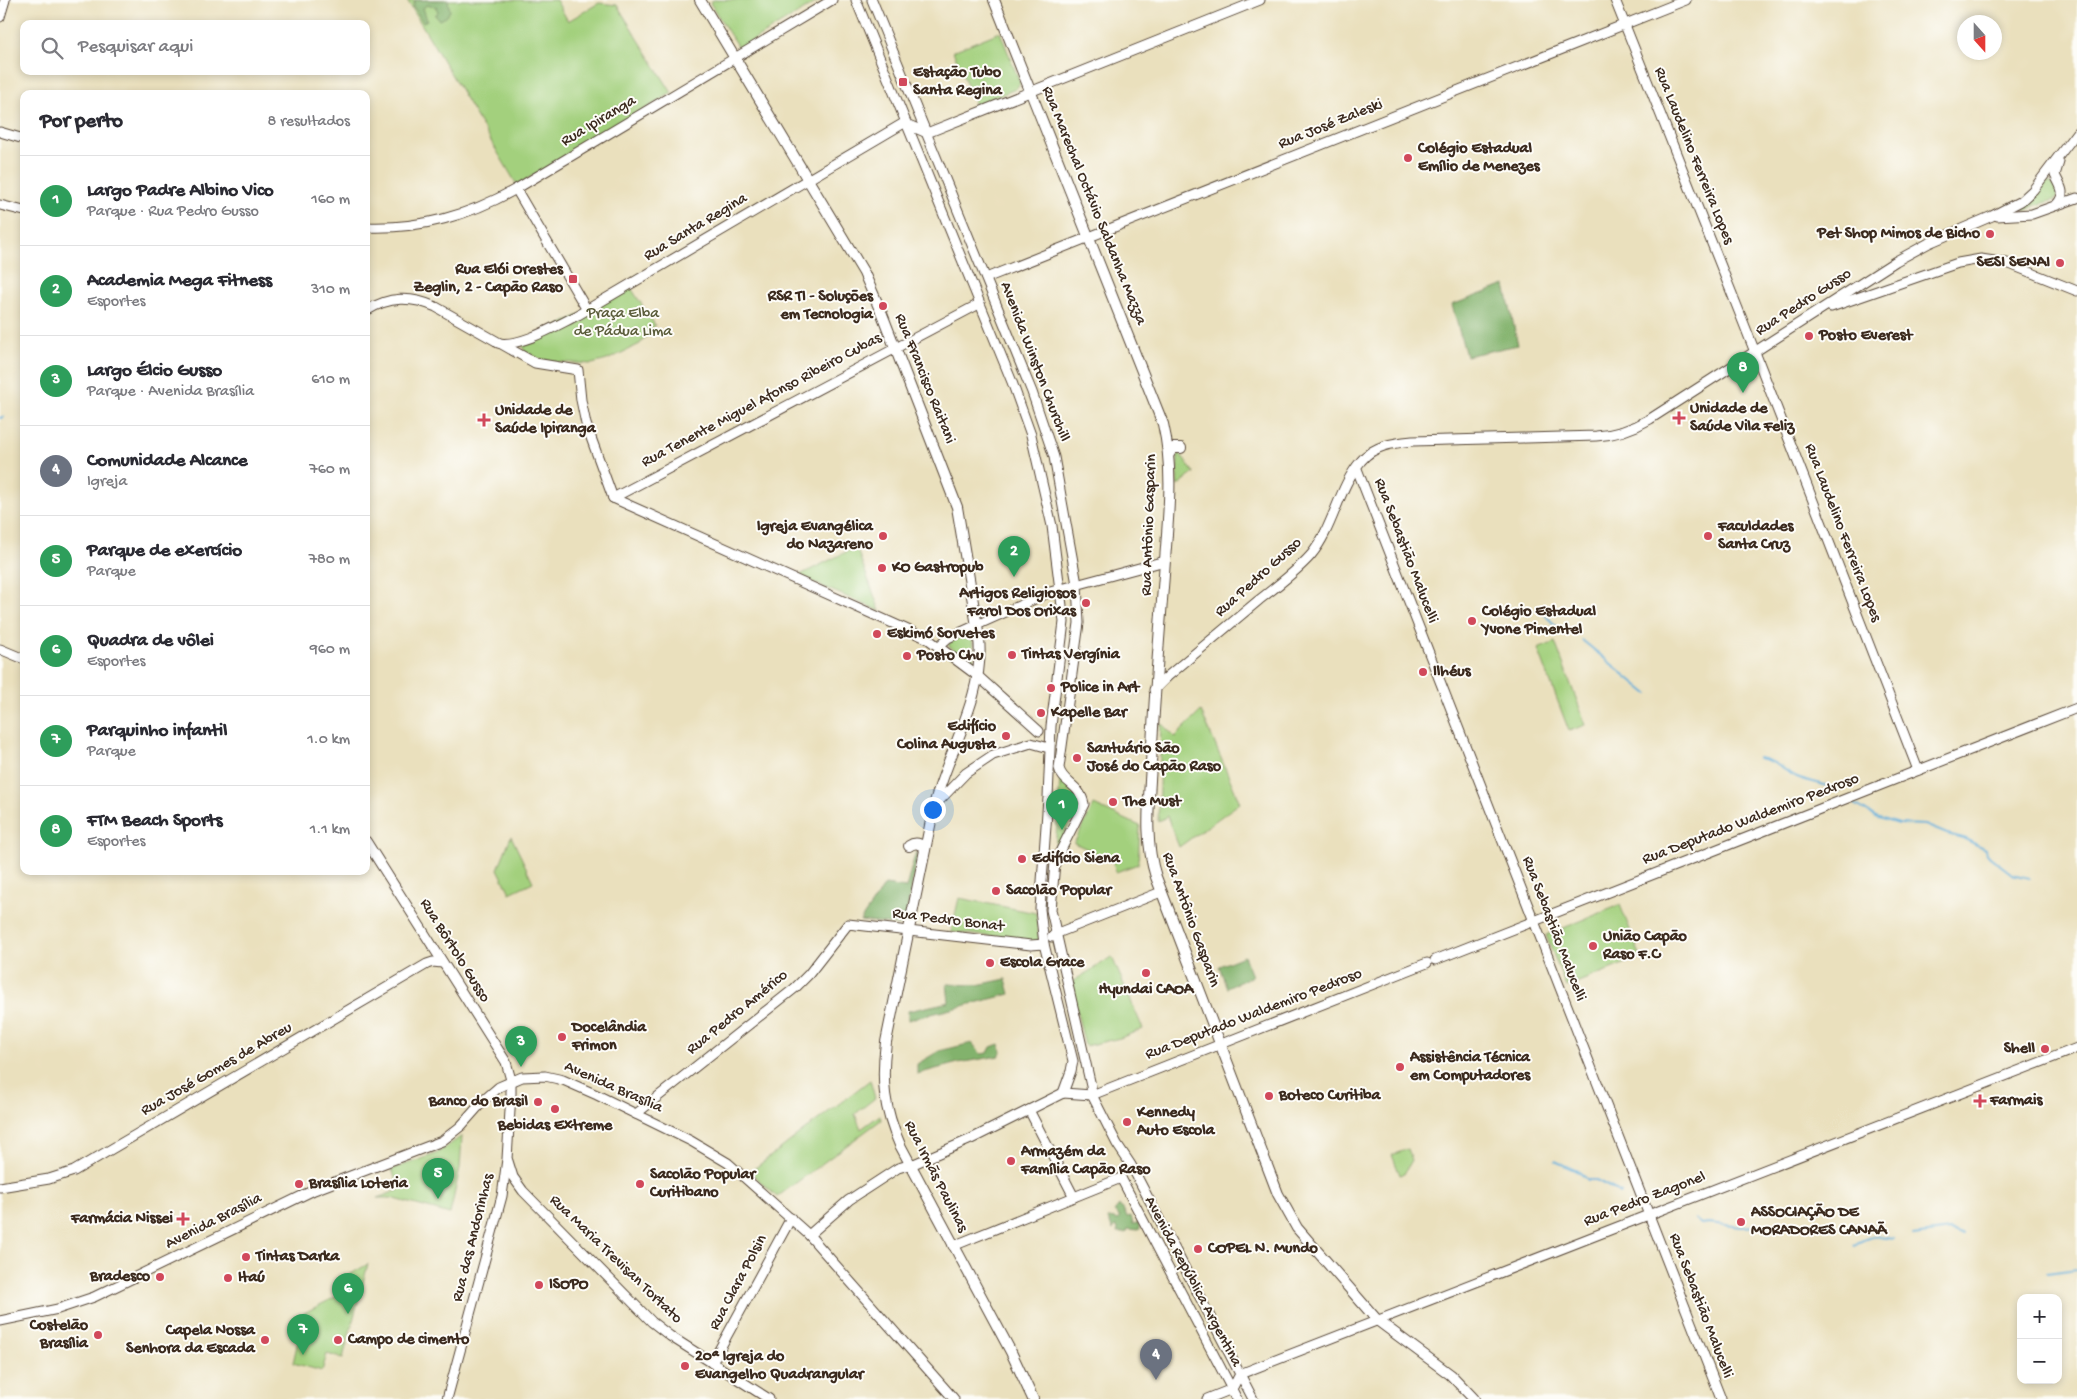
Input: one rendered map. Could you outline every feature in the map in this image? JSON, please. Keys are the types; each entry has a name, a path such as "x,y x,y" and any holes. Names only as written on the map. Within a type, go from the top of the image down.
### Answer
{"main road":[{"name":"Rua Francisco Raitani","path":"700,0 864,274 957,507 980,648 979,676 972,700 941,781 934,806"},
{"name":"Rua Marechal Octávio Saldanha Mazza","path":"994,0 1163,424"},
{"name":"Rua Antônio Gasparin","path":"1163,424 1169,454 1170,479 1154,690 1148,842 1153,868 1282,1203 1302,1234 1377,1320 1450,1375 1474,1399"},
{"path":"1169,454 1174,448 1181,448"},
{"name":"Rua Irmãs Paulinas","path":"934,806 886,1042 883,1084 890,1120 910,1164 1011,1352 1033,1399"},
{"path":"909,846 920,844 925,849"}],"street":[{"path":"0,17 4,0"},
{"name":"Rua Ipiranga","path":"370,227 397,227 439,222 483,207 516,190 832,0"},
{"name":"Avenida Winston Churchill","path":"856,0 905,124 1009,373 1031,435 1052,526 1064,622 1050,748"},
{"name":"Avenida Winston Churchill","path":"872,0 1026,375 1047,434 1064,510 1077,584 1079,623 1059,768 1062,776 1078,790 1084,804 1054,866"},
{"path":"905,124 927,133 1260,0"},
{"name":"Rua Laudelino Ferreira Lopes","path":"1615,0 1918,770"},
{"name":"Rua José Zaleski","path":"986,278 1686,0"},
{"name":"Rua Santa Regina","path":"498,342 506,344 545,332 587,310 681,259 698,244 905,124"},
{"path":"0,132 20,138"},
{"name":"Rua Pedro Gusso","path":"1154,690 1168,676 1282,582 1311,554 1324,536 1343,491 1356,469 1400,443 1420,440 1596,436 1620,432 1650,419 1913,252 2017,203 2030,193 2077,132"},
{"name":"Rua Pedro Gusso","path":"1992,216 2032,214 2057,204 2062,195 2055,172 2064,150"},
{"path":"2044,176 2051,176 2070,193 2077,196"},
{"path":"516,190 587,310"},
{"path":"2057,204 2077,196"},
{"path":"2017,203 2016,209 2020,214"},
{"path":"0,205 20,210"},
{"path":"1816,312 1958,263 1981,259 2007,264 2077,291"},
{"path":"979,304 986,278"},
{"path":"370,309 381,303 405,298 421,300 520,355 543,365 578,370 586,424 613,498 920,635 939,646 979,676 1039,731 1045,731 1051,726"},
{"path":"370,301 381,303"},
{"name":"Rua Tenente Miguel Afonso Ribeiro Cubas","path":"613,498 979,304"},
{"path":"518,341 516,346 520,355"},
{"name":"Rua Sebastião Malucelli","path":"1356,469 1720,1399"},
{"path":"939,646 948,638 1061,588 1165,561"},
{"path":"0,649 20,657"},
{"name":"Rua Deputado Waldemiro Pedroso","path":"1092,1095 2077,708"},
{"path":"934,806 958,780 975,766 993,755 1031,743 1037,738 1039,731"},
{"path":"1031,743 1050,748 1040,904 1044,944 1073,1061 1063,1093"},
{"name":"Rua Bôrtolo Gusso","path":"370,847 506,1062 511,1080"},
{"name":"Avenida República Argentina","path":"1054,866 1051,910 1092,1095 1117,1144 1131,1165 1253,1399"},
{"path":"1044,944 1055,934 1161,892"},
{"name":"Rua Pedro Bonat","path":"848,924 1031,945 1044,944"},
{"name":"Rua Pedro Américo","path":"636,1114 795,988 810,974 848,924"},
{"name":"Rua José Gomes de Abreu","path":"0,1187 49,1179 74,1171 420,968 433,962 442,962"},
{"name":"Rua Pedro Zagonel","path":"1240,1374 2077,1048"},
{"name":"Avenida Brasília","path":"0,1322 58,1309 94,1297 305,1194 442,1141 461,1126 488,1095 511,1080 529,1076 553,1078 584,1089 636,1114 728,1163 808,1235 954,1399"},
{"name":"Rua das Andorinhas","path":"447,1399 502,1196 507,1158 511,1080"},
{"path":"808,1235 849,1200 898,1168 967,1141 1063,1093 1092,1095"},
{"path":"1029,1110 1074,1197"},
{"name":"Rua Maria Trevisan Tortato","path":"507,1158 513,1177 523,1191 652,1322 670,1336 769,1399"},
{"path":"953,1246 1121,1178 1131,1165"},
{"name":"Avenida República Argentina","path":"1121,1178 1237,1399"},
{"name":"Rua Clara Polsin","path":"712,1363 791,1218"},
{"path":"1207,1399 1232,1389 1240,1374"}],"green space":[{"path":"407,0 556,0 568,21 599,3 617,5 672,93 517,185"},
{"path":"415,0 448,0 450,11 446,17 439,20 435,15 438,12 436,7 427,5 423,8 427,20 423,22 413,6"},
{"path":"714,0 820,0 739,49 710,3"},
{"path":"1000,32 1020,83 1016,89 975,105 953,51"},
{"path":"2043,182 2054,185 2057,190 2057,197 2055,200 2037,205 2026,211 2023,209 2023,203"},
{"path":"1505,285 1518,345 1466,356 1452,305"},
{"name":"Praça Elba de Pádua Lima","path":"631,288 655,325 640,344 607,360 592,364 540,359 524,351 523,344"},
{"path":"1178,451 1194,473 1177,486"},
{"path":"856,547 880,611 798,576"},
{"path":"972,632 974,665 948,645 951,641"},
{"path":"1555,642 1586,725 1569,731 1538,649"},
{"path":"1201,711 1240,803 1179,847 1167,816 1158,822 1161,723 1175,737"},
{"path":"1060,780 1071,788 1076,795 1079,808 1055,851"},
{"path":"1094,805 1140,826 1138,864 1116,872 1112,860 1074,843"},
{"path":"511,836 533,882 510,893 498,869"},
{"path":"916,851 918,853 904,926 860,921 885,885 906,888"},
{"path":"959,898 1036,913 1039,940 1029,941 951,932"},
{"name":"União Capão Raso F.C","path":"1620,905 1641,957 1566,987 1546,935"},
{"path":"1244,956 1252,976 1227,988 1219,966"},
{"path":"1112,957 1143,1029 1120,1038 1085,1046 1070,983"},
{"path":"1006,979 1010,994 908,1020 908,1011 949,1002 947,984 977,985"},
{"path":"972,1043 981,1054 988,1053 991,1047 999,1044 1002,1051 999,1056 958,1063 917,1074 917,1064 939,1051"},
{"path":"870,1080 875,1098 855,1114 861,1129 880,1115 881,1120 777,1197 750,1172"},
{"path":"462,1136 460,1168 450,1214 391,1198 377,1198 399,1190 392,1169 436,1154"},
{"path":"1408,1149 1412,1160 1404,1174 1400,1175 1392,1155"},
{"path":"1119,1206 1127,1217 1131,1216 1133,1224 1138,1223 1139,1230 1128,1229 1126,1233 1117,1233 1118,1229 1116,1226 1113,1230 1108,1220 1109,1218 1119,1220 1119,1216 1114,1212"},
{"path":"368,1264 343,1358 327,1354 322,1371 293,1363 304,1313 355,1287 349,1275"}],"waterway":[{"path":"1538,608 1557,627"},
{"path":"1582,640 1648,694"},
{"path":"1758,758 1774,763 1797,777 1829,786 1839,791"},
{"path":"1855,804 1876,817 1899,824 1925,825 1963,838 1985,849 1986,854 2012,874 2029,878"},
{"path":"1555,1161 1579,1172 1588,1180 1596,1180 1621,1193"},
{"path":"1695,1219 1701,1224 1754,1226 1770,1232"},
{"path":"1913,1235 1950,1230 1963,1235"},
{"path":"1854,1245 1873,1237 1893,1238"},
{"path":"2047,1273 2077,1269"}],"place":[{"name":"Estação Tubo Santa Regina","path":"903,82"},
{"name":"Colégio Estadual Emílio de Menezes","path":"1408,158"},
{"name":"Pet Shop Mimos de Bicho","path":"1990,234"},
{"name":"SESI SENAI","path":"2060,263"},
{"name":"Rua Elói Orestes Zeglin, 2 - Capão Raso","path":"573,279"},
{"name":"RSR TI - Soluções em Tecnologia","path":"883,306"},
{"name":"Posto Everest","path":"1809,336"},
{"name":"FTM Beach Sports","path":"1743,393"},
{"name":"Unidade de Saúde Vila Feliz","path":"1679,418"},
{"name":"Unidade de Saúde Ipiranga","path":"484,420"},
{"name":"Igreja Evangélica do Nazareno","path":"883,536"},
{"name":"Faculdades Santa Cruz","path":"1708,536"},
{"name":"KO Gastropub","path":"882,568"},
{"name":"Academia Mega Fitness","path":"1014,577"},
{"name":"Artigos Religiosos Farol Dos Orixas","path":"1086,603"},
{"name":"Colégio Estadual Yvone Pimentel","path":"1472,621"},
{"name":"Eskimó Sorvetes","path":"877,634"},
{"name":"Tintas Vergínia","path":"1012,655"},
{"name":"Posto Chu","path":"907,656"},
{"name":"Ilhéus","path":"1423,672"},
{"name":"Police in Art","path":"1051,688"},
{"name":"Kapelle Bar","path":"1041,713"},
{"name":"Edifício Colina Augusta","path":"1006,736"},
{"name":"Santuário São José do Capão Raso","path":"1077,758"},
{"name":"The Must","path":"1113,802"},
{"name":"Largo Padre Albino Vico","path":"1062,830"},
{"name":"Edifício Siena","path":"1022,859"},
{"name":"Sacolão Popular","path":"996,891"},
{"name":"União Capão Raso F.C","path":"1593,946"},
{"name":"Escola Grace","path":"990,963"},
{"name":"Hyundai CAOA","path":"1146,973"},
{"name":"Docelândia Frimon","path":"562,1037"},
{"name":"Shell","path":"2045,1049"},
{"name":"Largo Élcio Gusso","path":"521,1067"},
{"name":"Assistência Técnica em Computadores","path":"1400,1067"},
{"name":"Boteco Curitiba","path":"1269,1096"},
{"name":"Farmais","path":"1980,1101"},
{"name":"Banco do Brasil","path":"538,1102"},
{"name":"Bebidas Extreme","path":"555,1109"},
{"name":"Kennedy Auto Escola","path":"1127,1122"},
{"name":"Armazém da Família Capão Raso","path":"1011,1161"},
{"name":"Brasília Loteria","path":"299,1184"},
{"name":"Sacolão Popular Curitibano","path":"640,1184"},
{"name":"Parque de exercício","path":"438,1199"},
{"name":"Farmácia Nissei","path":"183,1219"},
{"name":"ASSOCIAÇÃO DE MORADORES CANAÃ","path":"1741,1222"},
{"name":"COPEL N. Mundo","path":"1198,1249"},
{"name":"Tintas Darka","path":"246,1257"},
{"name":"Bradesco","path":"160,1277"},
{"name":"Itaú","path":"228,1278"},
{"name":"ISOPO","path":"539,1285"},
{"name":"Quadra de vôlei","path":"348,1314"},
{"name":"Costelão Brasília","path":"98,1335"},
{"name":"Capela Nossa Senhora da Escada","path":"265,1340"},
{"name":"Campo de cimento","path":"338,1340"},
{"name":"Parquinho infantil","path":"303,1355"},
{"name":"20ª Igreja do Evangelho Quadrangular","path":"685,1366"},
{"name":"Comunidade Alcance","path":"1156,1380"}]}
